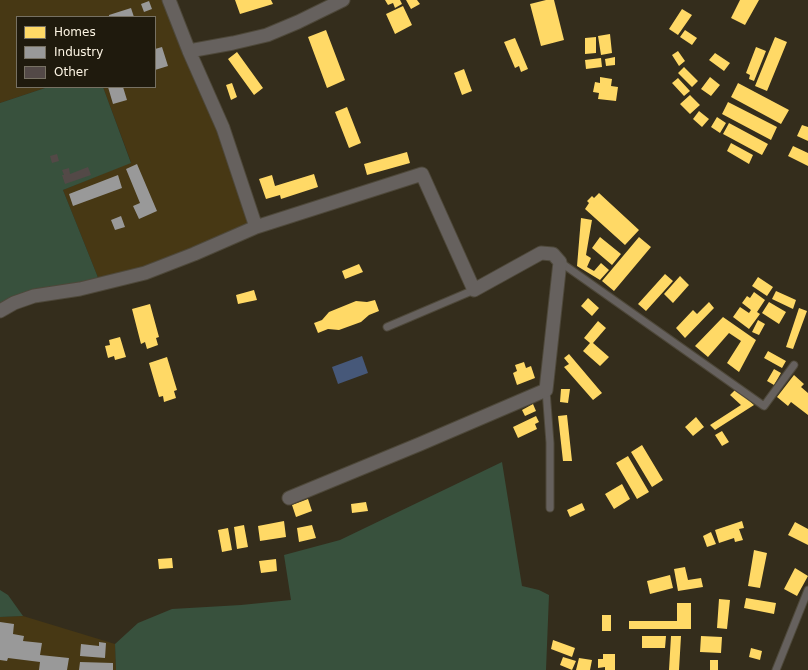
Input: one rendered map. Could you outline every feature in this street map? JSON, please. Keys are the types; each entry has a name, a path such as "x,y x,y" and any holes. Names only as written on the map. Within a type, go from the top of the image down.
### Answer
{"street":[{"path":"169,0 223,128 256,227"},
{"path":"189,50 268,35 343,0"},
{"path":"0,311 14,303 34,296 80,289 145,273 194,254 256,227 422,174 474,290 541,253 553,254 560,262 546,390 289,498"}],"lane":[{"path":"560,262 764,406 794,365"},
{"path":"387,327 474,290"},
{"path":"546,390 550,443 550,508"},
{"path":"776,670 808,590"}],"shaded area":[{"path":"0,0 168,0 258,228 101,285 63,190 131,162 103,88 156,88 156,16 16,16 16,88 45,88 0,103"},
{"path":"23,616 115,644 116,670 0,670 0,617"}],"green space":[{"path":"45,88 103,88 131,163 63,190 101,285 33,298 0,313 0,103"},
{"path":"502,462 522,586 539,590 549,595 546,670 116,670 115,644 138,623 172,609 241,605 291,600 284,555 340,540"},
{"path":"0,590 8,595 23,616 0,617"}],"water":[{"path":"362,356 368,373 338,384 332,367"}],"building: Homes":[{"path":"235,0 271,0 273,4 240,14"},
{"path":"385,0 400,0 402,4 395,8 393,3 388,5"},
{"path":"406,0 417,0 420,4 411,9"},
{"path":"546,0 554,0 564,40 541,46 530,4"},
{"path":"740,0 759,0 745,25 731,18"},
{"path":"403,6 412,25 395,34 386,14"},
{"path":"682,9 692,15 678,35 669,29"},
{"path":"326,30 345,80 327,88 308,37"},
{"path":"685,30 697,38 692,45 680,37"},
{"path":"610,34 612,53 601,55 598,36"},
{"path":"596,37 596,53 585,54 585,38"},
{"path":"775,37 787,42 767,91 755,86"},
{"path":"515,38 528,69 521,72 519,66 515,68 504,42"},
{"path":"756,47 766,51 754,81 749,79 750,75 746,73"},
{"path":"678,51 685,61 679,66 672,55"},
{"path":"237,52 263,88 254,95 228,59"},
{"path":"715,53 730,63 724,71 709,60"},
{"path":"615,57 615,65 606,66 605,59"},
{"path":"601,58 602,67 586,69 585,60"},
{"path":"684,67 698,81 692,87 678,73"},
{"path":"464,69 472,91 462,95 454,73"},
{"path":"600,77 612,79 611,86 618,87 616,101 598,99 599,93 593,92 595,82 600,83"},
{"path":"710,77 720,85 711,96 701,89"},
{"path":"678,78 690,91 684,96 672,83"},
{"path":"232,83 237,97 231,100 226,85"},
{"path":"738,83 789,110 781,124 731,97"},
{"path":"690,95 700,105 690,114 680,104"},
{"path":"728,102 777,127 771,140 722,114"},
{"path":"347,107 361,143 349,148 335,112"},
{"path":"699,111 709,119 702,127 693,119"},
{"path":"717,117 726,123 720,133 711,127"},
{"path":"729,123 768,144 762,155 723,134"},
{"path":"802,125 808,127 808,141 797,136"},
{"path":"731,143 753,155 749,164 727,151"},
{"path":"793,146 808,153 808,166 788,156"},
{"path":"407,152 410,163 367,175 364,164"},
{"path":"314,174 318,187 281,199 280,195 266,199 259,179 272,175 275,186"},
{"path":"599,193 639,230 625,245 585,209 589,203 587,201 592,196 594,198"},
{"path":"581,218 592,220 586,255 591,258 587,267 594,271 601,263 609,270 600,280 577,266"},
{"path":"600,237 621,254 612,265 592,248"},
{"path":"639,237 651,247 614,291 602,281"},
{"path":"359,264 363,272 345,279 342,271"},
{"path":"665,274 673,281 646,311 638,304"},
{"path":"680,276 689,285 673,303 664,294"},
{"path":"758,277 773,287 767,296 752,286"},
{"path":"254,290 257,300 238,304 236,295"},
{"path":"776,291 796,300 793,309 772,299"},
{"path":"754,292 765,300 757,312 760,314 749,329 733,317 740,307 749,313 751,310 742,303 747,296 750,298"},
{"path":"588,298 599,308 592,316 581,306"},
{"path":"375,300 379,311 369,315 361,322 339,330 328,329 318,333 314,323 322,320 329,312 356,301 367,302"},
{"path":"709,302 714,308 685,338 676,328 693,310 697,314"},
{"path":"769,302 786,312 779,324 762,313"},
{"path":"150,304 159,337 156,338 158,345 147,349 145,342 141,344 132,309"},
{"path":"799,308 807,311 793,349 786,347"},
{"path":"723,317 756,340 739,372 727,363 741,341 729,333 708,357 695,346"},
{"path":"758,320 765,324 759,335 752,332"},
{"path":"598,321 606,328 593,343 609,357 600,366 583,351 590,343 584,338"},
{"path":"120,337 126,357 115,360 114,356 108,358 105,346 110,345 109,340"},
{"path":"768,351 786,361 782,368 764,358"},
{"path":"569,354 602,393 593,400 564,367 569,364 564,358"},
{"path":"167,357 177,390 174,391 176,398 164,402 163,396 159,397 149,363"},
{"path":"524,362 526,368 531,366 535,378 517,385 513,373 517,371 515,365"},
{"path":"774,369 781,373 774,385 767,381"},
{"path":"794,375 804,384 801,387 808,393 808,415 791,402 788,406 777,397"},
{"path":"561,389 570,389 568,403 560,402"},
{"path":"736,389 754,405 715,430 710,425 741,405 730,395"},
{"path":"533,404 536,411 525,416 522,410"},
{"path":"567,415 572,461 563,461 558,416"},
{"path":"536,416 539,422 535,424 537,429 518,438 513,427"},
{"path":"696,417 704,427 693,436 685,427"},
{"path":"722,431 729,442 722,446 715,435"},
{"path":"642,445 663,480 652,487 631,452"},
{"path":"628,456 649,492 637,499 616,463"},
{"path":"622,484 630,499 614,509 605,494"},
{"path":"308,499 312,511 296,517 292,505"},
{"path":"366,502 368,511 352,513 351,504"},
{"path":"582,503 585,510 570,517 567,510"},
{"path":"284,521 286,537 260,541 258,526"},
{"path":"742,521 744,528 739,529 743,540 735,542 734,538 719,543 715,530"},
{"path":"795,522 808,529 808,545 788,535"},
{"path":"244,525 248,547 237,549 234,527"},
{"path":"312,525 316,538 299,542 297,528"},
{"path":"228,528 232,550 222,552 218,530"},
{"path":"711,532 716,544 707,547 703,536"},
{"path":"754,550 767,553 760,588 748,586"},
{"path":"172,558 173,568 159,569 158,559"},
{"path":"276,559 277,571 261,573 259,561"},
{"path":"685,567 688,580 701,578 703,587 678,591 674,569"},
{"path":"795,568 808,576 797,596 784,589"},
{"path":"670,575 673,588 650,594 647,581"},
{"path":"746,598 776,603 774,614 744,608"},
{"path":"719,599 730,600 727,629 717,628"},
{"path":"677,603 691,603 691,629 629,629 629,621 677,621"},
{"path":"602,615 611,615 611,631 602,631"},
{"path":"642,636 666,636 665,648 642,648"},
{"path":"671,636 681,636 679,670 669,670"},
{"path":"701,636 722,637 721,653 700,652"},
{"path":"553,640 575,648 572,657 551,649"},
{"path":"751,648 762,651 760,660 749,657"},
{"path":"603,654 615,654 615,670 605,670 605,667 598,668 598,659 603,659"},
{"path":"563,657 576,661 572,670 560,665"},
{"path":"579,658 592,660 590,670 576,670"},
{"path":"710,660 718,660 718,670 710,670"}],"building: Industry":[{"path":"149,1 152,9 144,12 141,4"},
{"path":"131,8 134,16 109,16"},
{"path":"162,47 168,66 156,70 156,49"},
{"path":"108,88 123,88 127,100 113,104"},
{"path":"137,164 157,211 139,219 133,206 140,203 126,169"},
{"path":"118,175 122,188 73,206 69,194"},
{"path":"121,216 125,227 115,230 111,220"},
{"path":"0,622 14,624 13,634 24,636 23,641 42,643 40,655 69,658 67,670 39,670 40,662 8,658 7,661 0,660"},
{"path":"99,642 106,643 105,658 80,656 81,644 99,646"},
{"path":"80,662 113,663 113,670 79,670"}],"building: Other":[{"path":"57,154 59,161 52,163 50,156"},
{"path":"88,167 91,175 65,184 62,170 69,168 70,174"}]}
